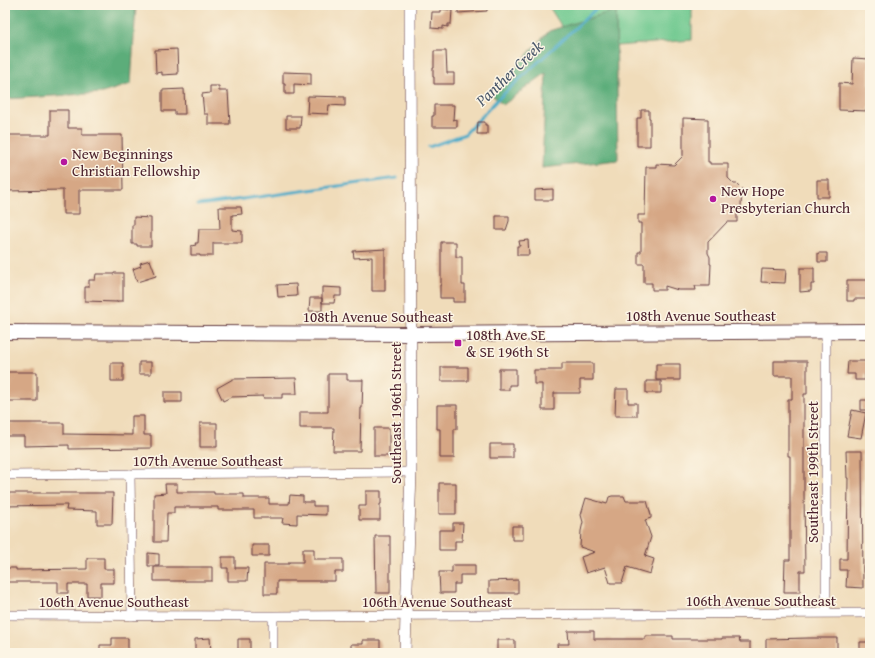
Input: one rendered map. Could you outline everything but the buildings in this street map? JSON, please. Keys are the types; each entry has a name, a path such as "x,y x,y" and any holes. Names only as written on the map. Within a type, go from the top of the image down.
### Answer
{"main road":[{"name":"108th Avenue Southeast","path":"5,332 410,334 870,331"}],"street":[{"name":"Southeast 196th Street","path":"405,653 411,472 410,5"},
{"name":"Southeast 199th Street","path":"826,332 826,613"},
{"name":"107th Avenue Southeast","path":"5,475 411,472"},
{"path":"130,474 132,616"},
{"name":"106th Avenue Southeast","path":"5,615 406,616 870,613"},
{"path":"273,616 274,653"}],"green space":[{"path":"5,5 136,5 131,84 102,93 5,99"},
{"path":"548,5 692,5 692,40 616,46 616,10 562,27"},
{"path":"616,10 618,160 542,168 546,73 503,105 491,94 549,31"}],"waterway":[{"name":"Panther Creek","path":"429,147 465,134 497,100 600,5"},
{"name":"Panther Creek","path":"198,205 397,178"}],"place":[{"name":"New Beginnings Christian Fellowship","path":"64,162"},
{"name":"New Hope Presbyterian Church","path":"713,199"},
{"name":"108th Ave SE & SE 196th St","path":"458,343"}]}
